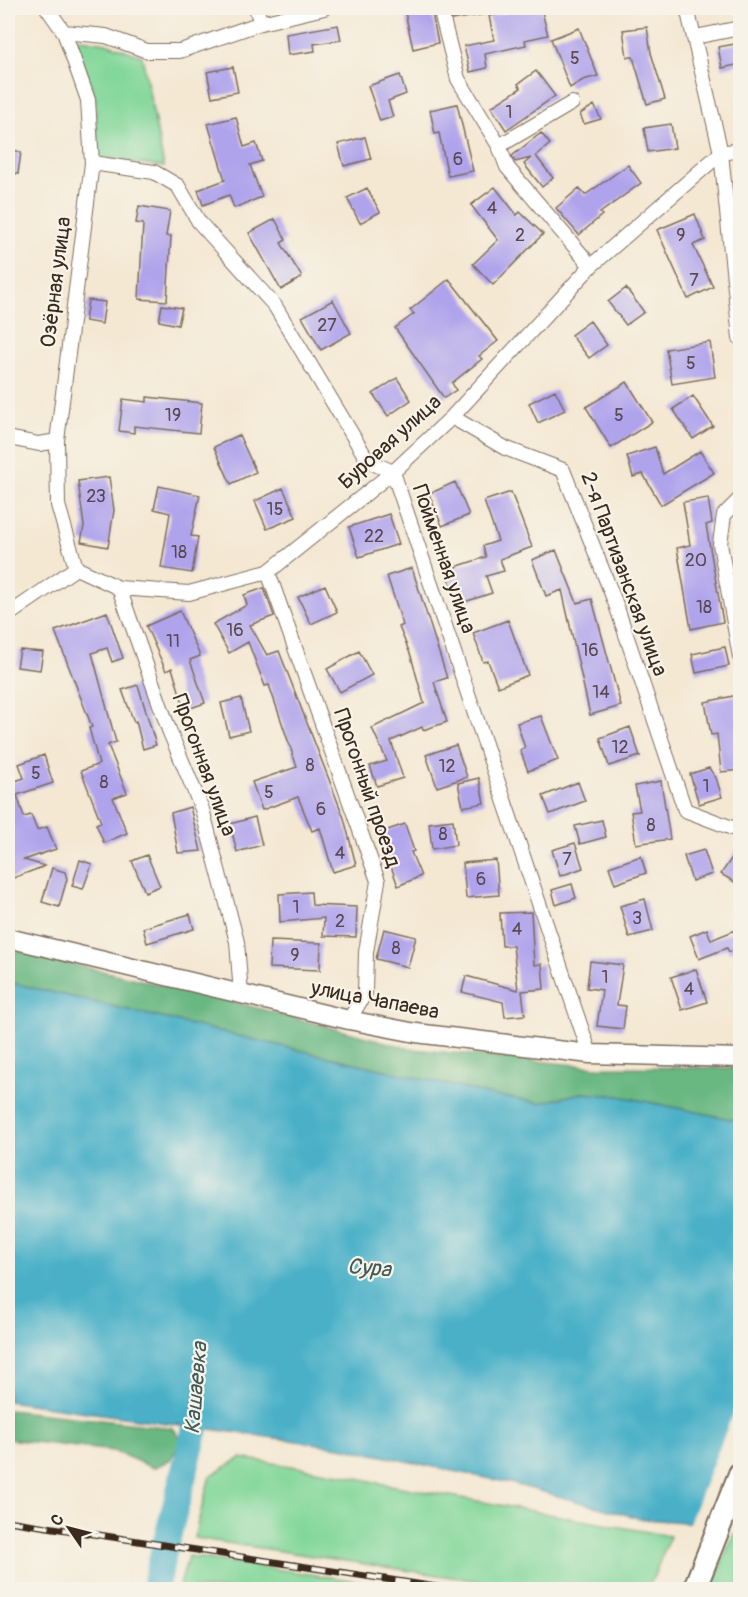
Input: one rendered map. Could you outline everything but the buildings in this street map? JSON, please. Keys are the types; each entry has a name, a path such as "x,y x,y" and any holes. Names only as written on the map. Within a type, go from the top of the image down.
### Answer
{"main road":[{"path":"694,1590 741,1474"}],"street":[{"name":"Озёрная улица","path":"46,8 64,32 88,100 93,163 57,441 58,505 76,568"},
{"path":"256,8 261,23"},
{"path":"64,32 106,36 147,51 180,51 261,23 324,8"},
{"path":"440,8 458,79 499,146 507,167 591,266"},
{"path":"687,8 721,153 738,291 741,338"},
{"path":"695,37 741,28"},
{"path":"499,146 572,103"},
{"path":"721,153 741,150"},
{"name":"Буровая улица","path":"76,568 119,588 189,592 268,572 393,472 452,417 591,266 721,153"},
{"name":"Пойменная улица","path":"93,163 154,172 178,186 199,222 275,306 368,461 393,472 590,1054"},
{"name":"2-я Партизанская улица","path":"452,417 505,448 563,470 615,602 685,810 741,831"},
{"path":"8,438 39,444 57,441"},
{"path":"741,499 724,515 720,544 741,657"},
{"path":"8,615 76,568"},
{"name":"Прогонный проезд","path":"268,572 378,881 366,952 365,993 349,1020"},
{"name":"Прогонная улица","path":"119,588 169,730 202,809 237,942 241,994"},
{"name":"улица Чапаева","path":"8,938 349,1020 416,1033 590,1054 741,1058"}],"green space":[{"path":"75,38 106,43 142,56 164,167 98,157 95,98"},
{"path":"8,949 234,1002 412,1049 597,1067 740,1068 740,1121 619,1096 582,1093 539,1103 491,1095 8,982"},
{"path":"8,1410 173,1428 182,1441 170,1460 153,1468 114,1451 8,1439"},
{"path":"241,1458 340,1474 670,1536 648,1590 530,1589 194,1538 210,1476"},
{"path":"734,1534 740,1534 740,1589 711,1589"},
{"path":"188,1556 411,1589 179,1589"}],"water":[{"name":"Сура","path":"8,982 491,1095 539,1103 582,1093 619,1096 740,1121 740,1526 642,1519 510,1483 340,1447 8,1401"}],"pier":[{"path":"740,1396 740,1529 688,1526"}],"waterway":[{"name":"Кашаевка","path":"154,1590 196,1426 198,1389"}],"railway":[{"path":"8,1521 456,1590"}]}
